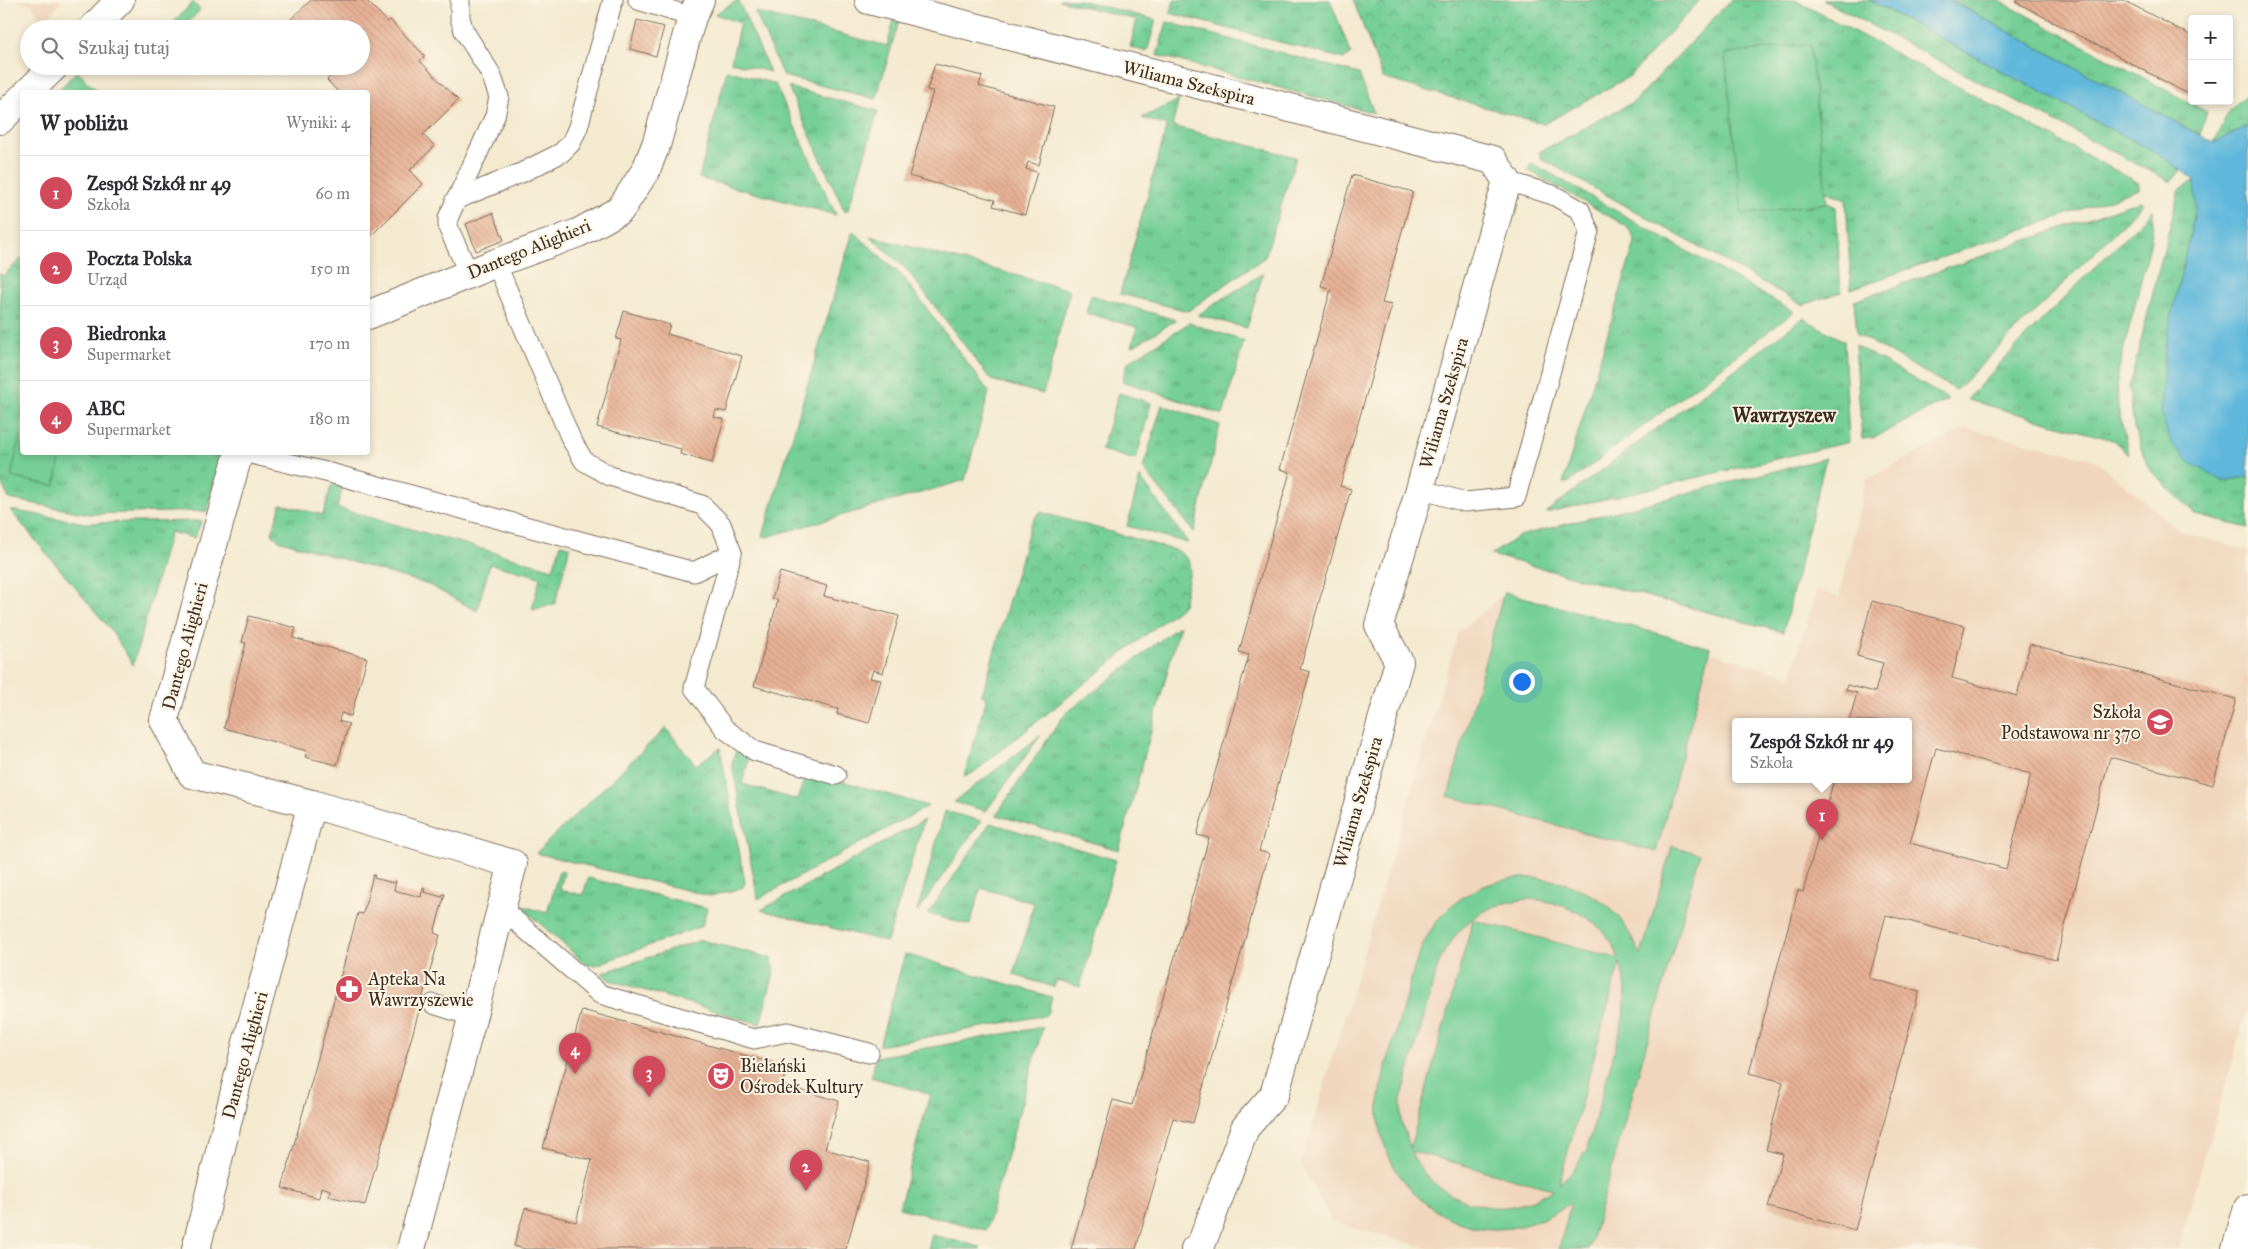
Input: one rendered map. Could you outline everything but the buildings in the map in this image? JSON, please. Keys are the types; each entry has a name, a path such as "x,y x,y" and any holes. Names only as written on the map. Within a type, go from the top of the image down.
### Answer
{"street":[{"path":"101,20 120,0"},
{"name":"Wiliama Szekspira","path":"869,0 1493,160 1507,181 1420,489 1379,625 1399,662 1274,1095 1245,1128 1201,1244 1195,1249"},
{"name":"Dantego Alighieri","path":"370,314 496,263 578,233 620,210 646,170 657,142 696,9"},
{"path":"30,90 46,75"},
{"path":"0,120 20,100"},
{"name":"Dantego Alighieri","path":"237,455 164,720 192,774 312,804 513,864 502,909"},
{"name":"Dantego Alighieri","path":"200,1248 244,1054 312,804"},
{"path":"411,1249 502,909"},
{"path":"2236,1249 2248,1208"}],"lane":[{"path":"460,0 460,18 464,31 491,74 499,97 495,116 448,218 448,227 469,274"},
{"path":"455,200 521,173 561,153 571,143 578,126 613,0"},
{"path":"638,0 696,9"},
{"path":"1420,489 1466,502 1516,497 1589,231 1580,210 1553,194 1507,181"},
{"path":"496,263 571,439 584,461 610,476 702,505 721,524 732,554 694,688 726,730 755,751 836,775"},
{"path":"255,455 330,473 694,572 732,554"},
{"path":"502,909 600,994 754,1039 787,1032 869,1053"},
{"path":"433,1004 474,1017"}],"shaded area":[{"path":"14,0 62,0 46,20 41,20 32,4"},
{"path":"1966,428 2095,460 2179,530 2248,551 2248,1005 2178,1249 1430,1249 1332,1222 1301,1164 1458,633 1504,593 1791,676 1816,590 1839,597 1866,480"}],"green space":[{"path":"738,0 770,72 731,62 740,23 715,14"},
{"path":"1059,0 1079,0 1156,20 1147,52 1130,47 1137,20"},
{"path":"1174,0 1330,0 1351,54 1344,59 1170,13"},
{"path":"1353,0 1700,0 1630,76 1544,124 1383,78"},
{"path":"1731,0 1795,0 2139,183 2139,189 1851,289 1846,199 1825,191 1810,44 1742,214 1827,203 1836,207 1841,292 1803,305 1542,159 1539,152 1635,101"},
{"path":"1823,0 1869,0 2165,158 2181,170 2171,182"},
{"path":"1950,0 1998,0 2188,102 2188,105 2194,105 2207,112 2200,135"},
{"path":"193,2 200,10 191,20 176,20"},
{"path":"755,12 887,46 894,20 899,21 876,99 783,76"},
{"path":"1167,22 1359,74 1374,113 1157,55"},
{"path":"1810,44 1827,203 1742,214 1725,54"},
{"path":"727,70 775,84 836,215 699,178"},
{"path":"73,75 81,75 96,90 58,90"},
{"path":"788,87 878,111 848,210 845,212"},
{"path":"2248,95 2248,126 2214,143 2223,122 2231,110 2241,99"},
{"path":"1179,100 1172,126 1296,157 1265,257 1188,311 1120,294 1167,126 1142,118"},
{"path":"1532,163 1794,312 1568,483 1563,483 1635,242 1626,226 1528,170"},
{"path":"2195,180 2223,481 2248,477 2248,528 2196,515 2148,468 2134,428 2129,388 2179,190"},
{"path":"2139,201 2144,203 1956,390 1857,334 1854,301"},
{"path":"2153,210 2150,245 2117,376 2118,408 2129,455 2113,440 1968,400 2025,337"},
{"path":"853,231 903,277 989,392 965,480 767,537 763,536"},
{"path":"870,236 1070,290 1043,394 991,380 907,270"},
{"path":"20,260 20,455 221,455 207,511 89,514 9,499 0,480 0,273 3,276"},
{"path":"1263,273 1247,328 1198,315"},
{"path":"1091,295 1176,320 1132,347 1137,327 1086,313"},
{"path":"1803,318 1844,341 1849,442 1545,513"},
{"path":"1189,323 1244,341 1223,415 1122,381 1128,362"},
{"path":"1855,345 1948,399 1874,438 1862,439"},
{"path":"1119,393 1151,403 1136,460 1101,450"},
{"path":"1162,405 1220,425 1194,532 1143,468"},
{"path":"20,436 20,455 61,455 55,486 11,477"},
{"path":"1826,458 1783,632 1491,555 1519,536"},
{"path":"1140,477 1188,543 1127,526"},
{"path":"344,482 337,508 553,569 561,544 570,546 555,604 532,610 540,577 490,564 477,611 429,585 278,540 272,533 281,504 323,515 331,486"},
{"path":"10,510 85,523 202,521 194,538 170,532 133,665 111,630"},
{"path":"1040,512 1178,551 1188,559 1190,570 1183,605 974,772 964,777 987,697 982,695 1031,523"},
{"path":"1504,592 1711,648 1656,852 1448,796"},
{"path":"1180,625 1119,850 996,815 1064,715"},
{"path":"666,728 696,765 720,748 745,883 742,888 710,896 536,853"},
{"path":"1040,736 986,811 954,802"},
{"path":"736,751 750,754 742,784 797,800 807,771 928,806 758,899 732,764"},
{"path":"945,811 981,821 917,912"},
{"path":"924,820 887,942 761,910"},
{"path":"990,823 1116,860 1080,987 1057,980 1054,987 1014,975 1034,903 981,888 970,925 928,914"},
{"path":"1672,846 1700,854 1589,1249 1559,1249 1571,1203 1526,1225 1495,1229 1464,1224 1447,1217 1419,1197 1406,1184 1388,1154 1379,1120 1379,1103 1385,1068 1413,972 1429,934 1445,912 1464,897 1484,886 1506,880 1529,878 1552,880 1574,886 1594,897 1613,911 1625,927 1641,955","holes":["1530,899 1558,904 1584,916 1605,934 1619,959 1473,920 1410,1148 1401,1122 1401,1100 1439,962 1455,936 1476,917 1500,904","1620,962 1626,989 1624,1016 1587,1149 1573,1171 1559,1184","1411,1151 1552,1190 1533,1200 1513,1206 1483,1206 1467,1202 1439,1187 1427,1177"]},
{"path":"559,871 564,872 560,890 583,895 588,878 707,908 702,926 596,965 587,965 519,905 547,913"},
{"path":"701,940 771,958 775,969 760,1024 609,980 602,973"},
{"path":"905,954 1052,997 1047,1015 879,1046"},
{"path":"1043,1027 986,1230 899,1208 930,1094 871,1077 876,1057"},
{"path":"932,1235 981,1247 980,1249 928,1249"}],"water":[{"path":"1869,0 1950,0 2214,143 2248,126 2248,477 2223,481 2191,463 2171,443 2161,414 2165,346 2196,207 2194,180 2165,158"}],"place":[{"name":"Szkoła Podstawowa nr 370","path":"2160,722"},
{"name":"Zespół Szkół nr 49","path":"1822,840"},
{"name":"Apteka Na Wawrzyszewie","path":"349,989"},
{"name":"ABC","path":"575,1074"},
{"name":"Bielański Ośrodek Kultury","path":"721,1076"},
{"name":"Biedronka","path":"649,1097"},
{"name":"Poczta Polska","path":"806,1191"}],"district":[{"name":"Wawrzyszew","path":"1784,415"}]}
